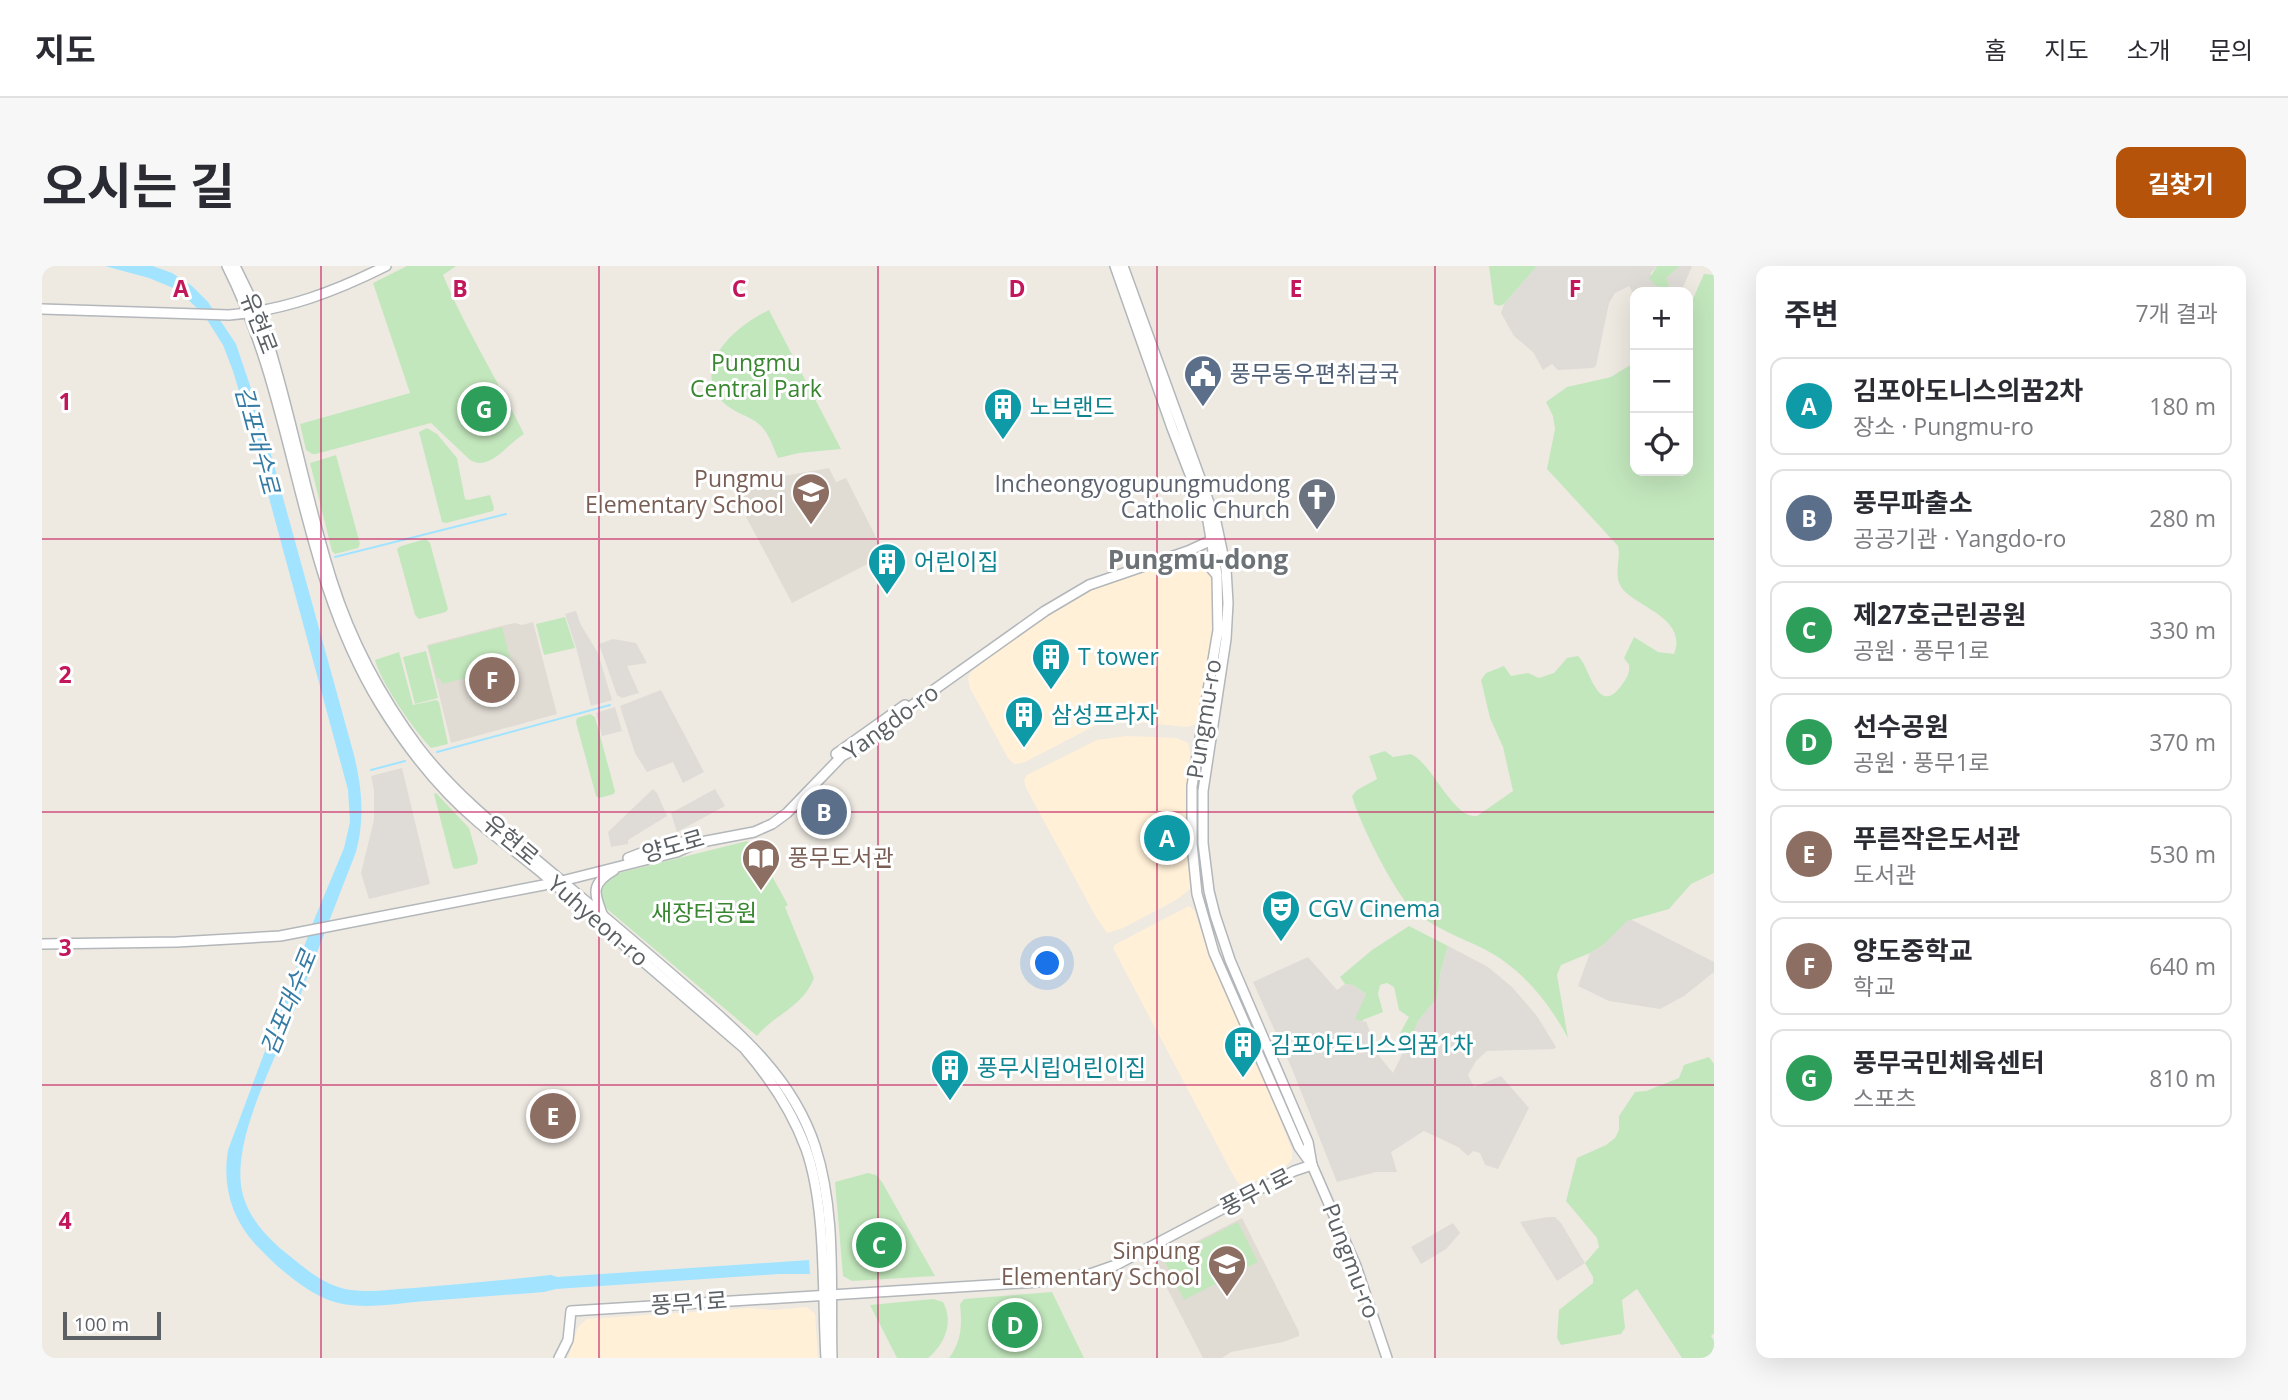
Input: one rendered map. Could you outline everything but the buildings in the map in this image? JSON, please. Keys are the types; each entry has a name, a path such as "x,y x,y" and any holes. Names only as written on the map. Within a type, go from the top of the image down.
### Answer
{"street":[{"name":"Yuhyeon-ro","path":"227,266 254,312 323,579 341,627 367,681 405,742 438,783 479,823 555,880 567,897 744,1048 779,1094 799,1133 812,1173 826,1296 826,1358"},
{"name":"유현로","path":"235,266 254,312"},
{"path":"254,312 343,281 376,266"},
{"path":"42,309 229,315 275,310 307,300 386,266"},
{"name":"Pungmu-ro","path":"1115,266 1215,536 1217,630 1192,786 1192,844 1197,894 1214,953 1299,1147 1312,1165 1356,1266 1387,1358"},
{"name":"Pungmu-ro","path":"1123,266 1226,569 1226,639 1203,791 1203,843 1208,881 1223,940 1308,1142 1312,1165"},
{"name":"Yangdo-ro","path":"555,880 677,852 696,844 754,832 772,824 803,798 842,756 859,747 906,709 1045,611 1089,584 1177,554 1215,536"},
{"name":"양도로","path":"42,942 246,936 306,929 555,880 649,850 727,831 750,829 769,821 800,795 839,751 1043,607 1088,581 1215,536"},
{"path":"1177,554 1203,559 1217,575"},
{"path":"604,917 595,894 596,887 605,875 624,864"},
{"name":"유현로","path":"555,880 604,917 748,1041 791,1095 809,1130 825,1192 830,1244 826,1296 832,1358"},
{"name":"풍무1로","path":"561,1358 572,1340 572,1311 1050,1284 1091,1277 1136,1259 1312,1165"}],"shaded area":[{"path":"1537,266 1657,266 1650,274 1669,285 1666,278 1680,266 1692,266 1683,287 1629,286 1615,293 1609,303 1596,366 1593,368 1558,370 1552,364 1543,370 1533,352 1514,336 1501,313 1504,304"},
{"name":"Pungmu Elementary School","path":"829,468 836,482 846,478 885,555 792,603 736,498 772,478"},
{"path":"1184,558 1197,558 1208,569 1212,584 1212,629 1196,724 1187,727 1117,720 1102,722 1025,762 1014,764 1008,758 970,688 968,678 971,672 1016,636 1086,591"},
{"path":"576,611 598,653 612,700 591,706 565,614"},
{"path":"533,622 557,714 451,743 427,645 505,625"},
{"path":"613,639 636,643 647,663 627,666 639,693 622,698 617,695 599,644"},
{"path":"661,690 704,772 683,783 673,762 647,772 635,753 620,706"},
{"path":"615,707 622,731 602,736 596,713"},
{"path":"1127,736 1177,738 1188,743 1190,752 1185,818 1190,889 1176,900 1123,928 1107,933 1024,780 1027,775 1097,740"},
{"path":"402,768 430,884 369,899 361,873 374,820 371,776"},
{"path":"653,789 667,816 628,840 628,844 611,847 608,832"},
{"path":"715,789 725,806 677,832 671,813"},
{"path":"1189,906 1195,911 1203,937 1261,1069 1292,1150 1292,1159 1287,1165 1244,1187 1232,1173 1113,948"},
{"path":"1630,919 1714,962 1714,972 1684,996 1660,1009 1609,1001 1578,986 1590,953 1603,945"},
{"path":"1448,946 1488,967 1512,987 1537,1016 1556,1047 1487,1051 1476,1061 1468,1075 1474,1087 1501,1076 1529,1108 1498,1169 1485,1165 1480,1153 1473,1151 1468,1156 1458,1147 1424,1131 1391,1152 1397,1172 1376,1172 1337,1182 1292,1069 1253,982 1308,957 1337,990 1345,984 1353,985 1366,994 1363,1022 1366,1021 1379,1056 1393,1073 1418,1021 1437,998"},
{"path":"1555,1217 1561,1223 1585,1263 1557,1281 1520,1222"},
{"name":"Sinpung Elementary School","path":"1242,1218 1299,1336 1283,1342 1231,1352 1222,1358 1203,1358 1154,1263"},
{"path":"1453,1223 1460,1233 1446,1249 1421,1264 1411,1247"},
{"path":"807,1307 815,1314 818,1358 568,1358 578,1327 587,1319 749,1308 773,1310"}],"green space":[{"path":"407,266 456,266 443,275 524,434 491,460 477,463 470,460 431,423 316,454 306,450 300,424 410,393 373,283"},
{"path":"1489,266 1537,266 1504,304 1499,306 1494,304"},
{"path":"1657,266 1680,266 1666,278 1668,287 1658,287 1649,279"},
{"path":"1704,274 1714,275 1714,873 1691,884 1669,909 1627,921 1603,945 1561,965 1557,975 1568,1038 1552,1011 1510,966 1484,949 1438,927 1413,910 1396,888 1378,856 1352,796 1357,790 1377,779 1369,756 1385,751 1393,757 1411,754 1427,768 1460,809 1468,815 1477,816 1513,791 1503,747 1490,718 1481,680 1486,673 1504,666 1511,676 1528,673 1539,678 1554,673 1567,658 1578,656 1595,687 1606,696 1613,694 1627,676 1629,665 1624,658 1634,637 1658,652 1674,654 1676,641 1673,630 1666,621 1620,585 1618,546 1547,469 1555,429 1553,416 1546,402 1567,387 1611,377 1630,365 1630,476 1693,476 1693,299"},
{"name":"Pungmu Central Park","path":"769,310 841,449 778,458 763,428 727,406 714,388 711,374 721,348 731,336"},
{"path":"427,428 437,434 457,458 465,499 490,495 493,511 442,522 419,432"},
{"path":"336,455 360,544 358,548 335,554 310,463"},
{"path":"426,539 430,543 448,609 446,612 419,619 415,615 397,549"},
{"path":"565,617 575,648 544,655 536,624"},
{"path":"502,627 512,666 442,684 440,678 437,679 428,646"},
{"path":"426,651 438,698 415,704 403,657"},
{"path":"399,652 413,705 436,700 439,702 448,744 431,748 407,718 378,670 375,660"},
{"path":"590,714 595,717 615,791 614,794 599,798 596,796 576,722 577,718"},
{"path":"436,793 469,828 477,864 453,868 434,794"},
{"name":"새장터공원","path":"747,841 757,849 788,905 785,907 814,978 803,996 757,1036 606,908 600,897 602,882 615,874"},
{"path":"1409,926 1448,946 1437,998 1418,1021 1404,1047 1399,1035 1409,1017 1399,1010 1394,987 1387,983 1380,985 1378,994 1383,1012 1360,1021 1355,1019 1366,994 1353,985 1345,984 1340,977 1372,950"},
{"path":"1709,1057 1714,1064 1714,1333 1711,1336 1714,1341 1714,1358 1682,1358 1637,1289 1622,1300 1625,1328 1621,1334 1561,1345 1557,1338 1559,1310 1593,1283 1593,1277 1585,1263 1599,1247 1597,1238 1566,1201 1577,1158 1615,1138 1619,1130 1619,1116 1635,1092 1646,1091 1679,1078 1684,1065"},
{"path":"868,1173 876,1175 882,1182 935,1276 852,1281 843,1276 835,1182"},
{"path":"1238,1222 1258,1262 1184,1300 1164,1260"},
{"path":"1052,1292 1084,1358 949,1358 959,1339 960,1304 964,1299"},
{"path":"933,1299 943,1302 948,1317 946,1332 939,1346 928,1358 897,1358 870,1305"}],"water":[{"name":"김포대수로","path":"105,266 153,266 172,273 192,286 208,302 236,344 261,418 359,779 361,815 356,852 257,1101 244,1145 241,1166 243,1196 259,1226 282,1250 318,1278 334,1286 359,1291 551,1275 557,1277 809,1260 810,1274 556,1289 376,1306 350,1305 326,1299 299,1283 273,1262 249,1237 236,1214 228,1190 228,1150 314,920 344,848 350,822 348,790 252,435 223,345 204,315 178,290 149,278"}],"waterway":[{"path":"335,557 506,514"},
{"path":"437,752 610,705"},
{"path":"371,770 405,761"}],"place":[{"name":"풍무동우편취급국","path":"1203,408"},
{"name":"풍무국민체육센터","path":"484,409"},
{"name":"노브랜드","path":"1003,441"},
{"name":"Pungmu Elementary School","path":"811,526"},
{"name":"Incheongyogupungmudong Catholic Church","path":"1317,531"},
{"name":"어린이집","path":"887,596"},
{"name":"양도중학교","path":"492,680"},
{"name":"T tower","path":"1051,691"},
{"name":"삼성프라자","path":"1024,749"},
{"name":"풍무파출소","path":"824,812"},
{"name":"김포아도니스의꿈2차","path":"1167,838"},
{"name":"풍무도서관","path":"761,892"},
{"name":"CGV Cinema","path":"1281,943"},
{"name":"김포아도니스의꿈1차","path":"1243,1079"},
{"name":"풍무시립어린이집","path":"950,1102"},
{"name":"푸른작은도서관","path":"553,1116"},
{"name":"제27호근린공원","path":"879,1245"},
{"name":"Sinpung Elementary School","path":"1227,1298"},
{"name":"선수공원","path":"1015,1325"}],"district":[{"name":"Pungmu-dong","path":"1198,560"}]}
